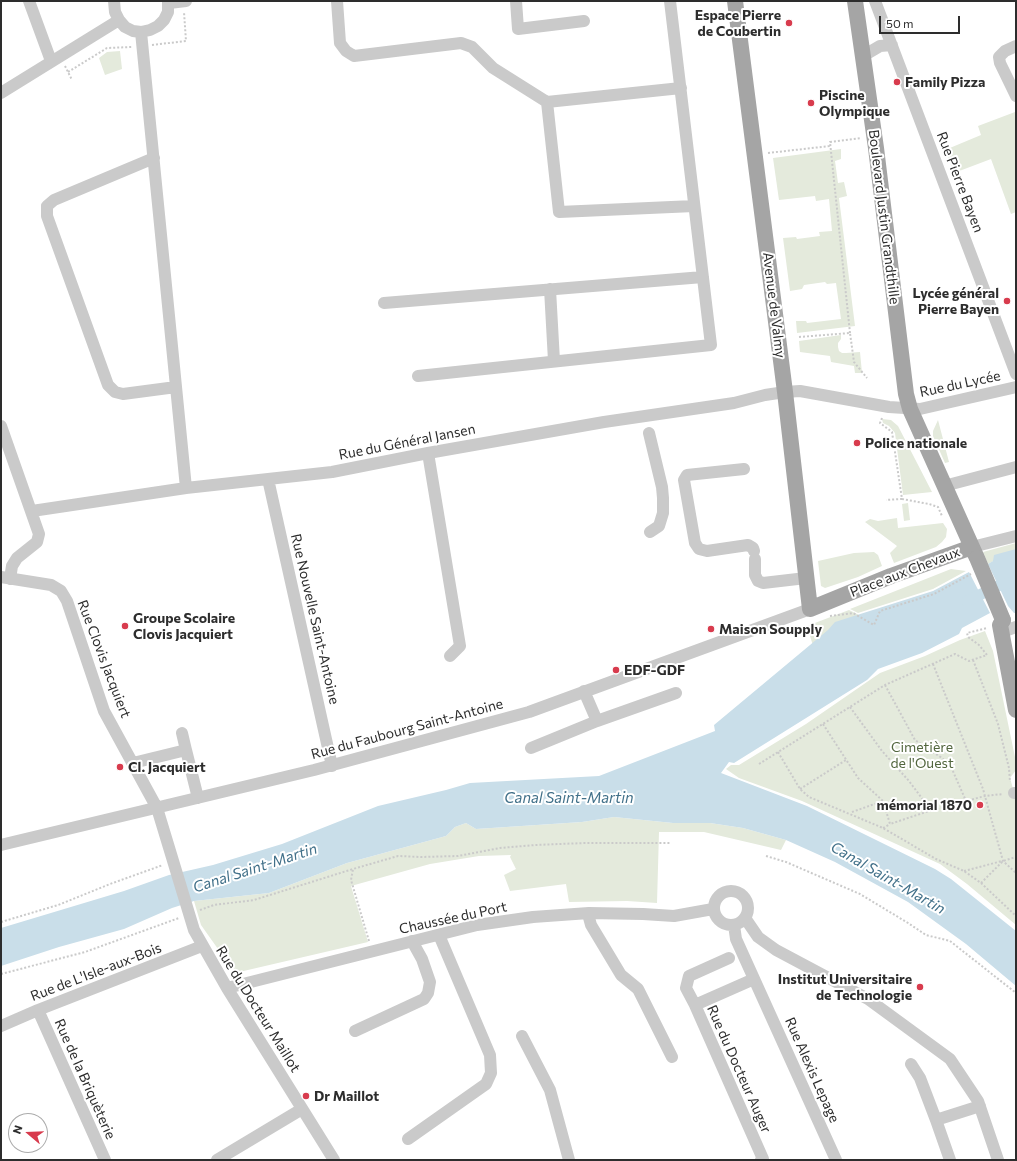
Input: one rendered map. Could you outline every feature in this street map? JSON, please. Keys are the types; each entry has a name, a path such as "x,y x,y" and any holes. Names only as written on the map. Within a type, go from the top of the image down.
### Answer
{"main road":[{"name":"Avenue de Valmy","path":"735,1 785,392 810,609"},
{"name":"Boulevard Justin Grandthille","path":"855,1 876,148 906,394 910,409"},
{"name":"Place aux Chevaux","path":"810,609 890,576 974,552 910,409"},
{"path":"974,552 1005,626 1016,710"}],"street":[{"path":"29,1 55,59"},
{"path":"114,1 115,12 119,20 133,31 141,32 158,26 164,20 168,12 168,2 186,1"},
{"path":"337,1 340,43 346,51 354,56 461,43 472,47 493,68 547,102 681,88"},
{"path":"516,1 518,28 584,21"},
{"path":"418,376 711,345 670,1"},
{"name":"Rue Pierre Bayen","path":"875,1 1016,374"},
{"path":"1,93 119,20"},
{"path":"141,32 186,488"},
{"path":"863,56 880,46 892,45"},
{"path":"1016,46 1005,51 999,58 1016,96"},
{"path":"547,102 559,212 694,206"},
{"path":"154,158 54,200 48,206 47,216 108,385 115,392 123,394 176,387"},
{"path":"384,303 703,277"},
{"path":"550,289 554,361"},
{"name":"Rue du Lycée","path":"785,392 800,391 889,407 920,409 1016,387"},
{"name":"Rue du Général Jansen","path":"32,511 186,488 332,472 428,453 604,422 734,403 765,395 785,392"},
{"name":"Rue Clovis Jacquiert","path":"1,426 39,534 37,542 17,558 5,578 51,586 60,591 67,601 104,711 157,808"},
{"path":"649,433 662,487 663,498 663,513 659,526 650,532"},
{"path":"428,453 460,646 450,656"},
{"path":"944,486 1016,467"},
{"path":"744,469 687,475 684,480 695,542 699,549 707,551 748,545 753,548 755,576 758,581 764,583 806,578"},
{"name":"Rue Nouvelle Saint-Antoine","path":"268,478 332,766"},
{"path":"974,552 1016,536"},
{"name":"Rue du Faubourg Saint-Antoine","path":"1,845 332,766 529,712 810,609"},
{"path":"584,692 597,721"},
{"path":"531,748 597,721 676,693"},
{"path":"182,733 198,798"},
{"path":"133,763 186,750"},
{"path":"157,808 174,863"},
{"name":"Rue du Docteur Maillot","path":"174,863 194,930 202,946 334,1160"},
{"path":"727,890 739,892 744,896 748,907 745,918 738,924 734,925 720,922 716,918 713,909 716,897 727,890"},
{"name":"Chaussée du Port","path":"227,988 484,924 534,917 588,914 643,914 674,916 713,909"},
{"path":"588,914 591,925 621,974 638,989 672,1057"},
{"path":"745,918 758,937 776,950 868,999 950,1059 978,1101 998,1160"},
{"name":"Rue Alexis Lepage","path":"734,925 736,939 836,1160"},
{"path":"408,1139 486,1084 491,1073 490,1056 439,935"},
{"path":"355,1031 424,999 428,993 430,982 422,959 412,941"},
{"name":"Rue de L'Isle-aux-Bois","path":"1,1026 202,946"},
{"path":"694,1005 686,988 689,976 729,958"},
{"name":"Rue du Docteur Auger","path":"754,979 694,1005 763,1159 761,1160"},
{"name":"Rue de la Briquèterie","path":"38,1010 105,1160"},
{"path":"522,1036 550,1090 569,1160"},
{"path":"911,1064 920,1078 950,1160"},
{"path":"936,1120 980,1106"},
{"path":"217,1160 302,1109"}],"path":[{"path":"55,59 72,80"},
{"path":"867,378 854,362 830,142 866,137 868,148 876,148"},
{"path":"767,153 830,146"},
{"path":"799,337 850,333"},
{"path":"885,417 882,418 880,423 892,432 902,499"},
{"path":"886,500 902,499 938,507 944,518"},
{"path":"853,613 874,625 880,611 934,594 972,574"},
{"path":"759,764 885,685 955,654 969,661 987,655 979,645 968,637 967,633 1005,626"},
{"path":"883,828 890,824 929,811 966,801 985,796 1014,793 998,724 973,660"},
{"path":"933,664 985,796 1003,861 1016,873"},
{"path":"885,685 915,740 942,758 952,769 966,801"},
{"path":"850,707 882,751 927,805 929,811"},
{"path":"823,724 858,778 883,801 890,824"},
{"path":"778,752 800,789 809,797 883,828 936,859 964,871 981,883 1016,916"},
{"path":"800,789 846,760"},
{"path":"852,812 883,801"},
{"path":"1,974 85,952 188,912 214,905 254,900 398,856 458,856 500,848 535,845 585,843 671,843"},
{"path":"766,856 786,862 860,894 926,935 950,941 1016,993"},
{"path":"964,871 1016,857"},
{"path":"981,883 1003,861"},
{"path":"1,922 58,905 110,884 174,863"},
{"path":"353,869 351,880 372,951"}],"green space":[{"path":"120,51 122,69 105,75 99,58 107,52"},
{"path":"1015,112 1016,212 1011,214 991,159 954,173 945,150 981,135 978,126"},
{"path":"841,149 841,159 835,161 838,183 844,182 847,196 839,198 855,326 797,333 796,321 806,321 807,323 841,319 836,283 827,284 825,282 804,285 802,289 790,291 783,238 796,237 797,239 820,236 819,232 832,231 829,199 816,201 815,196 779,200 773,158"},
{"path":"841,335 841,339 838,343 839,351 842,353 860,352 862,373 855,373 854,366 831,362 830,356 800,352 799,341"},
{"path":"882,419 891,420 898,426 932,492 903,495 895,433 889,426 883,423"},
{"path":"938,420 949,462 945,463 933,436 933,431"},
{"path":"908,503 910,520 904,521 902,504"},
{"path":"897,518 898,528 943,523 947,529 946,537 936,547 894,563 890,553 897,546 865,522 870,519 878,521"},
{"path":"1016,543 1016,549 988,564 983,552"},
{"path":"874,552 878,555 882,566 858,577 825,588 821,586 818,561 854,553"},
{"path":"951,569 966,571 933,589 858,613 850,609"},
{"path":"849,610 857,614 871,626 814,649 807,626"},
{"name":"Cimetière de l'Ouest","path":"985,631 993,651 1016,762 1016,770 1010,778 1016,799 1016,925 967,884 940,864 802,801 739,778 726,769 731,765 739,765 806,724 880,673"},
{"path":"614,817 673,823 710,823 743,828 786,840 781,850 704,832 659,832 657,903 627,901 569,902 566,884 510,891 504,875 516,869 510,857 511,855 479,856 430,864 351,886 368,942 235,973 201,925 194,901 269,893 347,863 446,836 455,827 466,823 476,829 582,822"}],"water":[{"path":"1016,549 1016,613 1014,613 1008,606 988,564 993,561 994,555"},
{"name":"Canal Saint-Martin","path":"969,572 990,613 962,628 959,634 922,653 878,669 867,680 734,763 729,762 721,773 807,806 935,869 951,879 1016,931 1016,986 966,944 908,902 835,862 786,840 743,828 710,823 673,823 614,817 582,822 476,829 466,823 455,827 446,836 347,863 269,893 194,901 172,908 124,929 59,947 1,966 1,928 124,891 169,875 213,865 282,844 378,806 470,783 599,776 715,731 714,725 828,630 835,622 933,591"}],"waterway":[{"path":"967,601 1000,585 1016,581"}],"place":[{"name":"Espace Pierre de Coubertin","path":"789,23"},
{"name":"Family Pizza","path":"897,82"},
{"name":"Piscine Olympique","path":"811,103"},
{"name":"Lycée général Pierre Bayen","path":"1007,301"},
{"name":"Police nationale","path":"857,443"},
{"name":"Groupe Scolaire Clovis Jacquiert","path":"125,626"},
{"name":"Maison Soupply","path":"711,629"},
{"name":"EDF-GDF","path":"616,670"},
{"name":"Cl. Jacquiert","path":"120,767"},
{"name":"mémorial 1870","path":"980,805"},
{"name":"Institut Universitaire de Technologie","path":"920,987"},
{"name":"Dr Maillot","path":"306,1096"}]}
